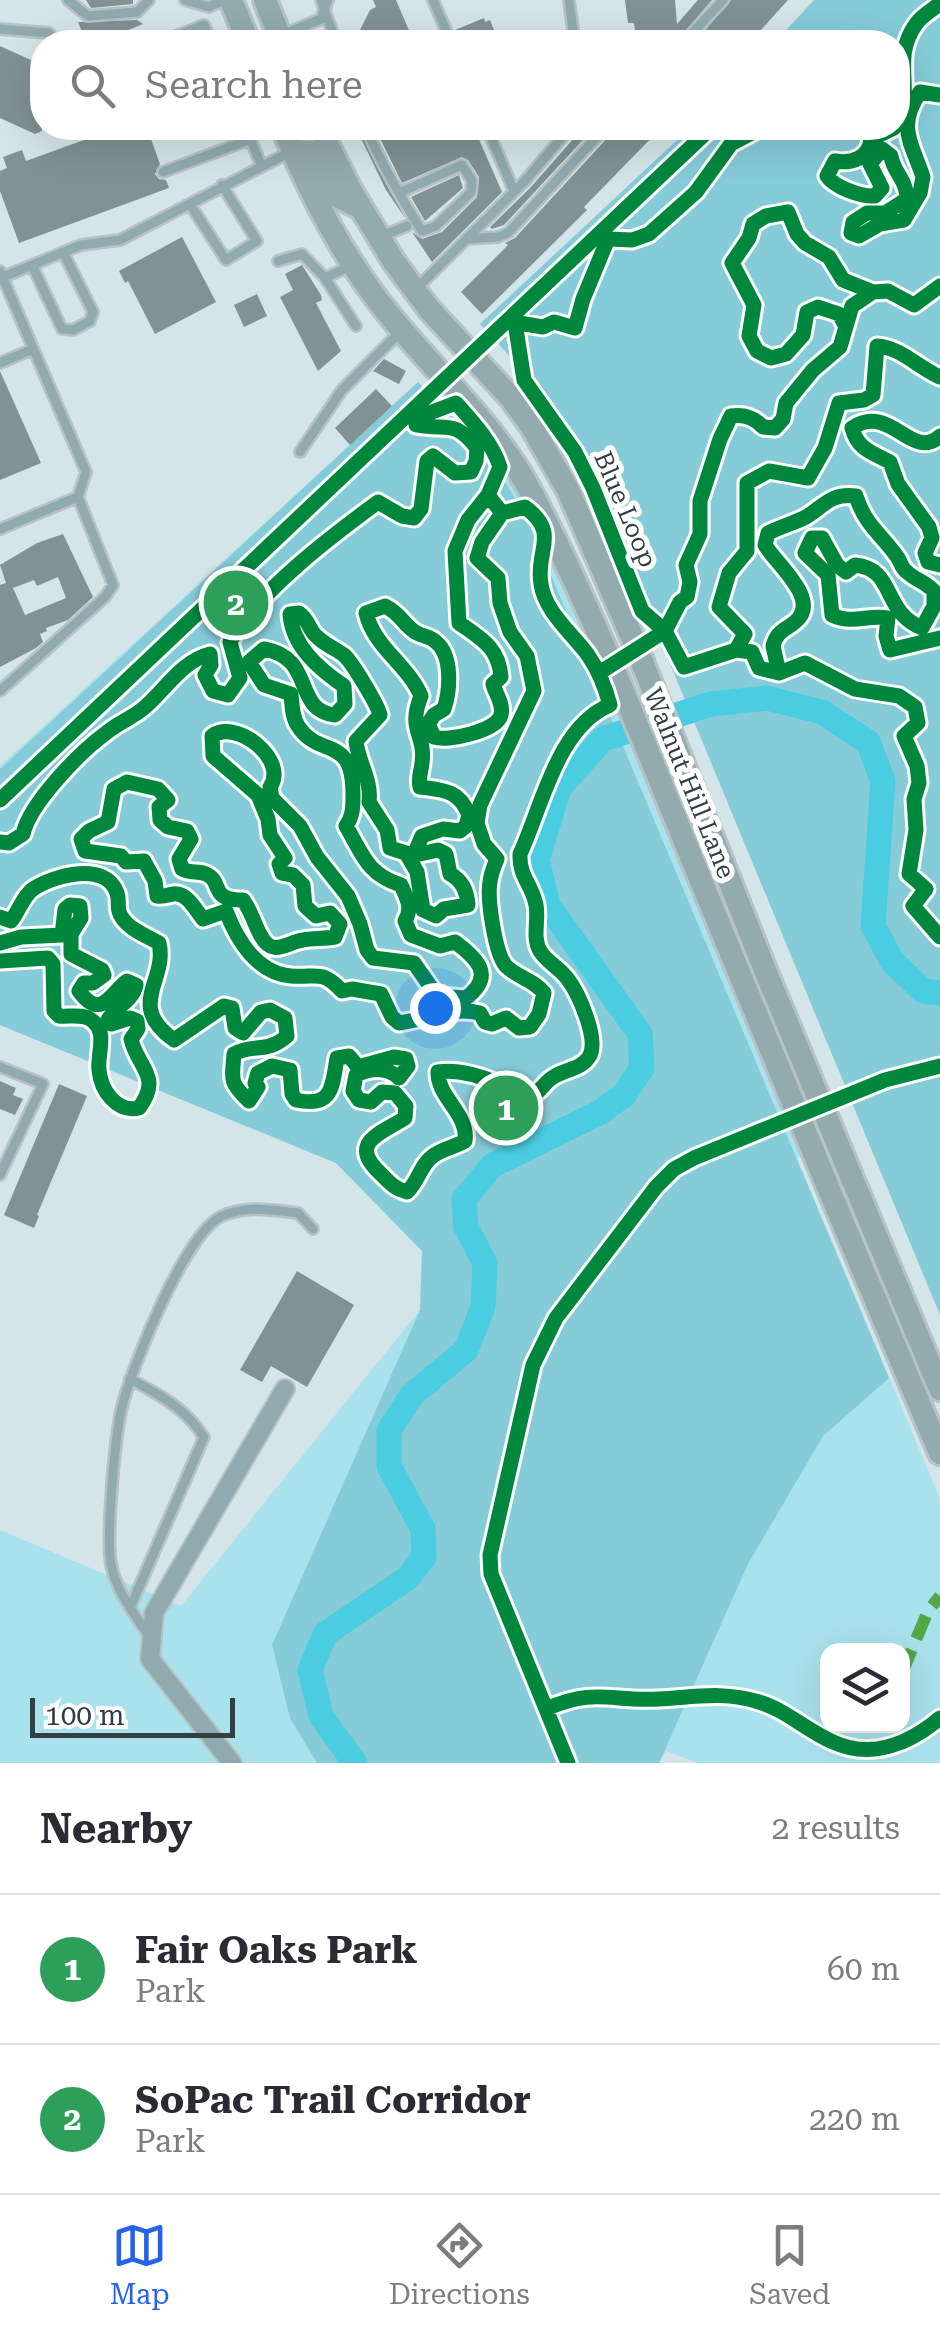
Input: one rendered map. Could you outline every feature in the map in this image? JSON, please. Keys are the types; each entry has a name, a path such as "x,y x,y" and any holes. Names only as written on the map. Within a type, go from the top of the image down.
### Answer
{"main road":[{"path":"228,0 242,30"},
{"path":"265,0 277,30"},
{"name":"Walnut Hill Lane","path":"288,140 336,240 352,264 395,322 477,414 529,488 608,655 940,1453"},
{"name":"Walnut Hill Lane","path":"325,140 361,208 415,290 532,427 589,534 940,1389"},
{"path":"292,151 309,152 335,195 361,208"},
{"path":"395,322 415,290"}],"street":[{"path":"232,1763 150,1659 154,1614 285,1389"}],"lane":[{"path":"68,0 88,16 137,12 150,0"},
{"path":"185,0 210,7 228,0"},
{"path":"433,0 446,30"},
{"path":"569,0 572,30"},
{"path":"695,30 723,0"},
{"path":"298,30 321,19 324,3"},
{"path":"324,3 332,30"},
{"path":"0,29 30,31"},
{"path":"163,172 251,140 261,165"},
{"path":"372,140 399,193 422,231 436,226 471,192 472,182 462,165 399,193"},
{"path":"492,140 514,191"},
{"path":"415,290 559,140"},
{"path":"466,239 498,238 509,232 594,140"},
{"path":"0,692 105,597 113,585 78,497 86,472 2,274 81,245 120,240 292,151"},
{"path":"491,166 502,161"},
{"path":"191,206 226,260 257,241 222,185"},
{"path":"245,222 259,213"},
{"path":"379,237 407,226"},
{"path":"32,265 62,329 73,330 90,321 93,312 63,252"},
{"path":"278,260 302,254 324,278 356,326"},
{"path":"324,278 352,264"},
{"path":"300,452 395,322"},
{"path":"0,363 34,349"},
{"path":"0,529 78,497"},
{"path":"0,1067 42,1084 0,1176"},
{"path":"152,1640 130,1608 111,1568 109,1543 122,1408 140,1350 188,1252 218,1217 249,1208 298,1213 312,1229"},
{"path":"130,1379 170,1400 192,1418 204,1437 130,1608"}],"shaded area":[{"path":"814,0 940,0 940,1315 581,449 526,374 480,324 677,140 910,140 910,30 786,30"},
{"path":"418,382 473,437 478,433 515,477 596,661 619,656 825,1146 797,1158 940,1499 940,1763 698,1763 666,1751 659,1763 0,1763 0,1530 181,1606 420,1310 422,1251 336,1163 0,1025 0,766"},
{"path":"418,382 485,450 526,516 889,1378 823,1436 748,1564 659,1763 317,1763 290,1718 272,1645 420,1310 422,1251 336,1163 0,1025 0,769"}],"building":[{"path":"86,0 133,0 133,4 91,8"},
{"path":"373,0 396,0 409,30 360,30 370,10 376,7"},
{"path":"625,0 675,0 677,24 698,0 712,0 686,30 635,30 634,23 628,23"},
{"path":"731,0 788,0 761,30 705,30"},
{"path":"484,18 485,22 490,20 494,30 455,30"},
{"path":"137,20 143,24 128,30 81,30 78,22"},
{"path":"0,46 30,60 30,132 0,118"},
{"path":"84,140 151,140 160,164 155,174 166,180 169,188 19,243 0,191 0,171 7,168 3,157 22,150 26,161"},
{"path":"362,140 405,218 386,190"},
{"path":"381,140 479,140 502,192 432,262 412,232 422,239 442,232 477,197 479,177 462,157 402,183"},
{"path":"572,140 583,140 504,225 492,229"},
{"path":"605,140 649,140 584,207 587,210 482,314 461,292 508,245 505,243 515,238"},
{"path":"459,175 463,188 425,221 411,197"},
{"path":"182,237 216,302 155,334 119,271"},
{"path":"302,265 321,295 322,300 316,303 341,351 318,371 280,297 293,290 285,274"},
{"path":"257,294 267,316 244,327 234,305"},
{"path":"384,359 406,371 399,384 373,371"},
{"path":"0,371 41,463 0,480"},
{"path":"376,389 392,406 350,445 335,428"},
{"path":"63,534 93,597 68,620 46,628 40,634 43,642 36,648 0,667 0,585 6,583 0,565 37,543","holes":["58,577 66,598 25,615 13,588 34,580 37,586"]},
{"path":"0,1081 16,1088 13,1095 23,1099 15,1115 0,1109"},
{"path":"59,1084 87,1096 34,1228 4,1215"},
{"path":"297,1271 354,1305 307,1387 271,1366 262,1382 240,1370"}],"waterway":[{"path":"355,1763 321,1716 310,1670 325,1634 408,1578 424,1557 423,1529 389,1466 389,1430 412,1395 466,1350 483,1307 485,1263 466,1227 464,1199 493,1165 599,1113 624,1095 642,1068 640,1034 548,905 537,860 559,788 603,739 711,704 767,698 822,712 868,742 883,781 873,926 892,961 923,991 940,993"}],"marked path":[{"path":"910,1654 928,1611 940,1596"}],"cycle path":[{"path":"910,34 918,21 940,3"},
{"path":"910,112 920,92 940,95"},
{"path":"0,800 698,140"},
{"name":"Blue Loop","path":"738,140 731,144 696,192 649,234 632,240 608,239 575,328 554,322 543,327 519,323 516,329 524,380 575,452 642,611 665,631 684,667 736,650 752,652 759,668 779,673 805,663 855,689 899,696 915,707 918,723 904,736 917,766 919,783 914,799 916,830 909,874 926,889 913,906 940,937"},
{"path":"871,140 859,158 835,161 827,176 848,190 875,196 882,188 870,164 882,149 891,156 907,199 885,213 867,213 853,222 851,233 859,236 880,224 904,220 920,193 923,177 910,140"},
{"path":"845,325 839,314 818,307 807,312 803,335 786,354 771,358 757,351 749,336 754,305 732,263 749,238 753,224 766,216 788,212 797,234 829,257 843,280 873,292"},
{"path":"599,673 665,631 680,602 687,597 690,582 686,565 700,534 700,501 731,416 748,417 763,427 775,428 783,419 786,403 813,370 840,347 852,306 873,292 888,291 914,305 940,286"},
{"path":"736,650 745,634 719,607 729,573 747,551 747,483 769,471 808,478 825,448 839,403 873,395 877,346 902,354 940,377"},
{"path":"0,842 9,843 23,834 45,793 70,765 106,733 145,707 191,663 210,654 211,665 205,675 213,691 228,695 240,678 230,642 258,604 297,566 378,502 402,516 414,518 421,509 427,461 433,456 455,473 471,472 477,448 462,433 416,425 432,412 456,403 497,458 500,467 488,495 502,513 525,507 542,526 540,572 544,594 553,613 592,661 610,705 592,716 564,749 520,854 536,905 540,951 567,978 586,1016 592,1039 586,1061 551,1079 526,1099 483,1078 438,1072 442,1090 462,1122 465,1141 429,1160 407,1192 390,1183 367,1154 371,1140 405,1118 406,1106 395,1093 382,1092 371,1102 359,1100 353,1091 356,1075 367,1071 384,1070 399,1078 408,1066 406,1059 394,1057 358,1067 349,1056 337,1058 328,1093 308,1102 296,1100 292,1094 290,1070 272,1066 258,1073 258,1087 249,1101 233,1080 234,1054 280,1041 287,1036 285,1018 270,1010 261,1012 243,1033 235,1028 232,1008 224,1006 174,1040 160,1027 150,1004 160,957 159,943 124,921 111,883 91,874 53,879 30,892 11,921 0,917"},
{"path":"940,436 919,442 878,422 852,428 862,446 890,462 898,484 929,527 932,538 925,553 928,562 940,565"},
{"path":"488,495 468,520 455,551 459,623 488,645 500,667 501,677 493,684 501,707 498,721 471,734 434,737 428,724 444,709 449,684 448,665 441,648 385,606 366,613 376,636 421,696 416,717 423,753 420,787 455,796 469,815 460,831 443,829 422,836 416,850 420,854 438,850 446,854 450,874 463,886 468,905 444,909 436,916 423,910 417,872 406,853 390,848 387,830 369,802 369,786 356,741 380,715 344,655 318,638 299,613 290,614 301,646 344,686 345,704 335,715 313,704 291,662 280,654 264,649 249,662 264,685 291,694 295,719 307,736 334,750 348,763 353,804 346,826 373,869 401,885 408,903 405,921 411,935 440,946 455,942 476,961 480,982 466,998 437,996 414,963 373,958 348,896 317,857 300,826 272,798 272,765 266,754 246,737 222,732 212,736 213,756 258,795 270,835 285,858 279,864 282,873 293,875 303,885 305,906 316,916 330,913 340,924 335,937 280,947 266,943 243,900 225,897 206,874 182,869 179,859 191,839 187,831 168,827 160,820 159,807 168,800 158,789 127,782 114,789 108,822 81,839 85,851 121,856 126,862 144,861 155,881 157,896 178,894 203,919 226,911 242,944 268,969 291,976 324,977 342,991 381,994 399,1023 470,1011 480,1013 485,1022 492,1024 506,1018 519,1028 530,1027 539,1014 544,993 502,960 490,900 490,879 497,859 484,844 477,823 480,805 534,691 527,656 510,632 500,603 498,578 477,558 482,542 502,513"},
{"path":"779,673 773,646 779,634 802,613 803,603 794,582 765,545 768,533 806,517 840,496 856,496 869,523 904,569 934,591 934,606 922,628 909,621 877,574 855,565 846,572 837,565 822,538 812,538 805,553 828,575 832,615 846,619 888,618 886,636 890,650 940,638"},
{"path":"0,943 21,937 62,935 65,909 80,906 81,918 71,934 71,954 102,970 104,975 93,983 84,983 79,991 93,1004 99,1004 127,981 136,985 107,1022 130,1018 137,1021 138,1029 131,1039 149,1079 146,1097 139,1108 117,1104 103,1086 99,1070 101,1036 96,1024 87,1017 59,1016 54,1011 53,964 48,958 0,961"},
{"path":"568,1763 491,1574 490,1555 533,1365 556,1318 674,1169 885,1080 940,1066"},
{"path":"546,1709 591,1697 734,1697 769,1706 833,1742 862,1749 903,1741 940,1718"}],"place":[{"name":"SoPac Trail Corridor","path":"236,603"},
{"name":"Fair Oaks Park","path":"506,1108"}]}
